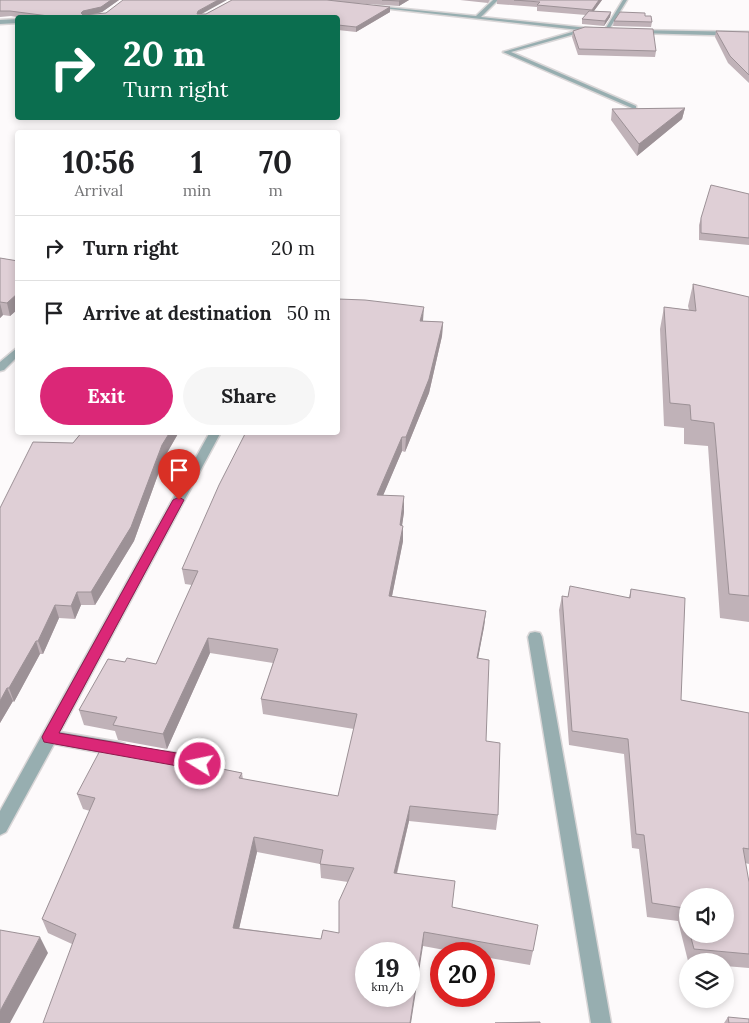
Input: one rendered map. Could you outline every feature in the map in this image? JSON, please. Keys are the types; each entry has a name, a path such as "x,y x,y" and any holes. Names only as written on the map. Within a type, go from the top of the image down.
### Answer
{"street":[{"path":"477,18 496,0"},
{"path":"606,30 625,0"},
{"path":"369,7 587,29 616,30"},
{"path":"0,22 15,21"},
{"path":"587,29 506,52 634,107"},
{"path":"625,30 749,34"},
{"path":"0,368 15,353"},
{"path":"0,827 214,435"},
{"path":"535,637 601,1023"},
{"path":"49,737 134,752"},
{"path":"153,755 200,764"}],"building":[{"path":"0,0 111,0 101,7 83,11 81,13 83,15 41,15 0,11"},
{"path":"123,0 218,0 198,11 197,14 206,14 232,0 327,0 390,7 356,27 340,25 340,15 83,15 106,13"},
{"path":"514,0 599,0 592,10 537,5 540,2"},
{"path":"589,11 611,12 605,21 582,19"},
{"path":"620,12 645,13 645,16 651,16 652,22 614,21"},
{"path":"585,27 653,29 656,51 579,49 573,31"},
{"path":"716,31 749,32 749,75 730,56"},
{"path":"685,108 639,144 612,109"},
{"path":"711,185 749,194 749,238 701,233 701,218"},
{"path":"0,258 15,260 15,296 7,303 0,302"},
{"path":"693,284 749,297 749,596 729,594 714,423 691,420 690,405 670,403 664,307 696,311"},
{"path":"340,299 424,307 420,321 443,322 429,379 406,437 402,437 377,495 404,496 400,525 403,526 389,596 486,611 477,658 489,660 486,741 500,743 498,815 410,806 394,873 455,881 452,907 538,925 533,951 495,944 495,942 481,942 424,932 420,958 420,942 355,942 355,1007 412,1007 410,1023 43,1023 76,934 42,919 95,798 77,794 105,741 156,750 153,755 242,773 239,778 338,796 357,714 261,699 278,649 208,638 163,734 113,725 117,717 79,710 108,659 125,662 127,658 156,664 198,571 182,569 219,485 244,435 340,435","holes":["254,837 323,850 320,864 354,868 339,901 339,933 323,930 321,939 233,928"]},
{"path":"80,435 168,435 162,445 131,527 91,592 77,592 71,606 55,605 38,641 36,641 0,701 0,508 33,442 73,443"},
{"path":"570,586 630,598 631,589 685,598 681,700 749,713 749,849 743,848 749,882 749,954 694,949 692,943 734,943 734,888 679,888 679,907 652,903 644,835 636,834 628,739 572,731 562,596 568,597"},
{"path":"0,930 40,937 0,1011"},
{"path":"728,1017 749,1019 749,1023 729,1023"},
{"path":"540,1022 540,1023 495,1023"}],"route":[{"path":"179,500 49,737 200,764"}]}
